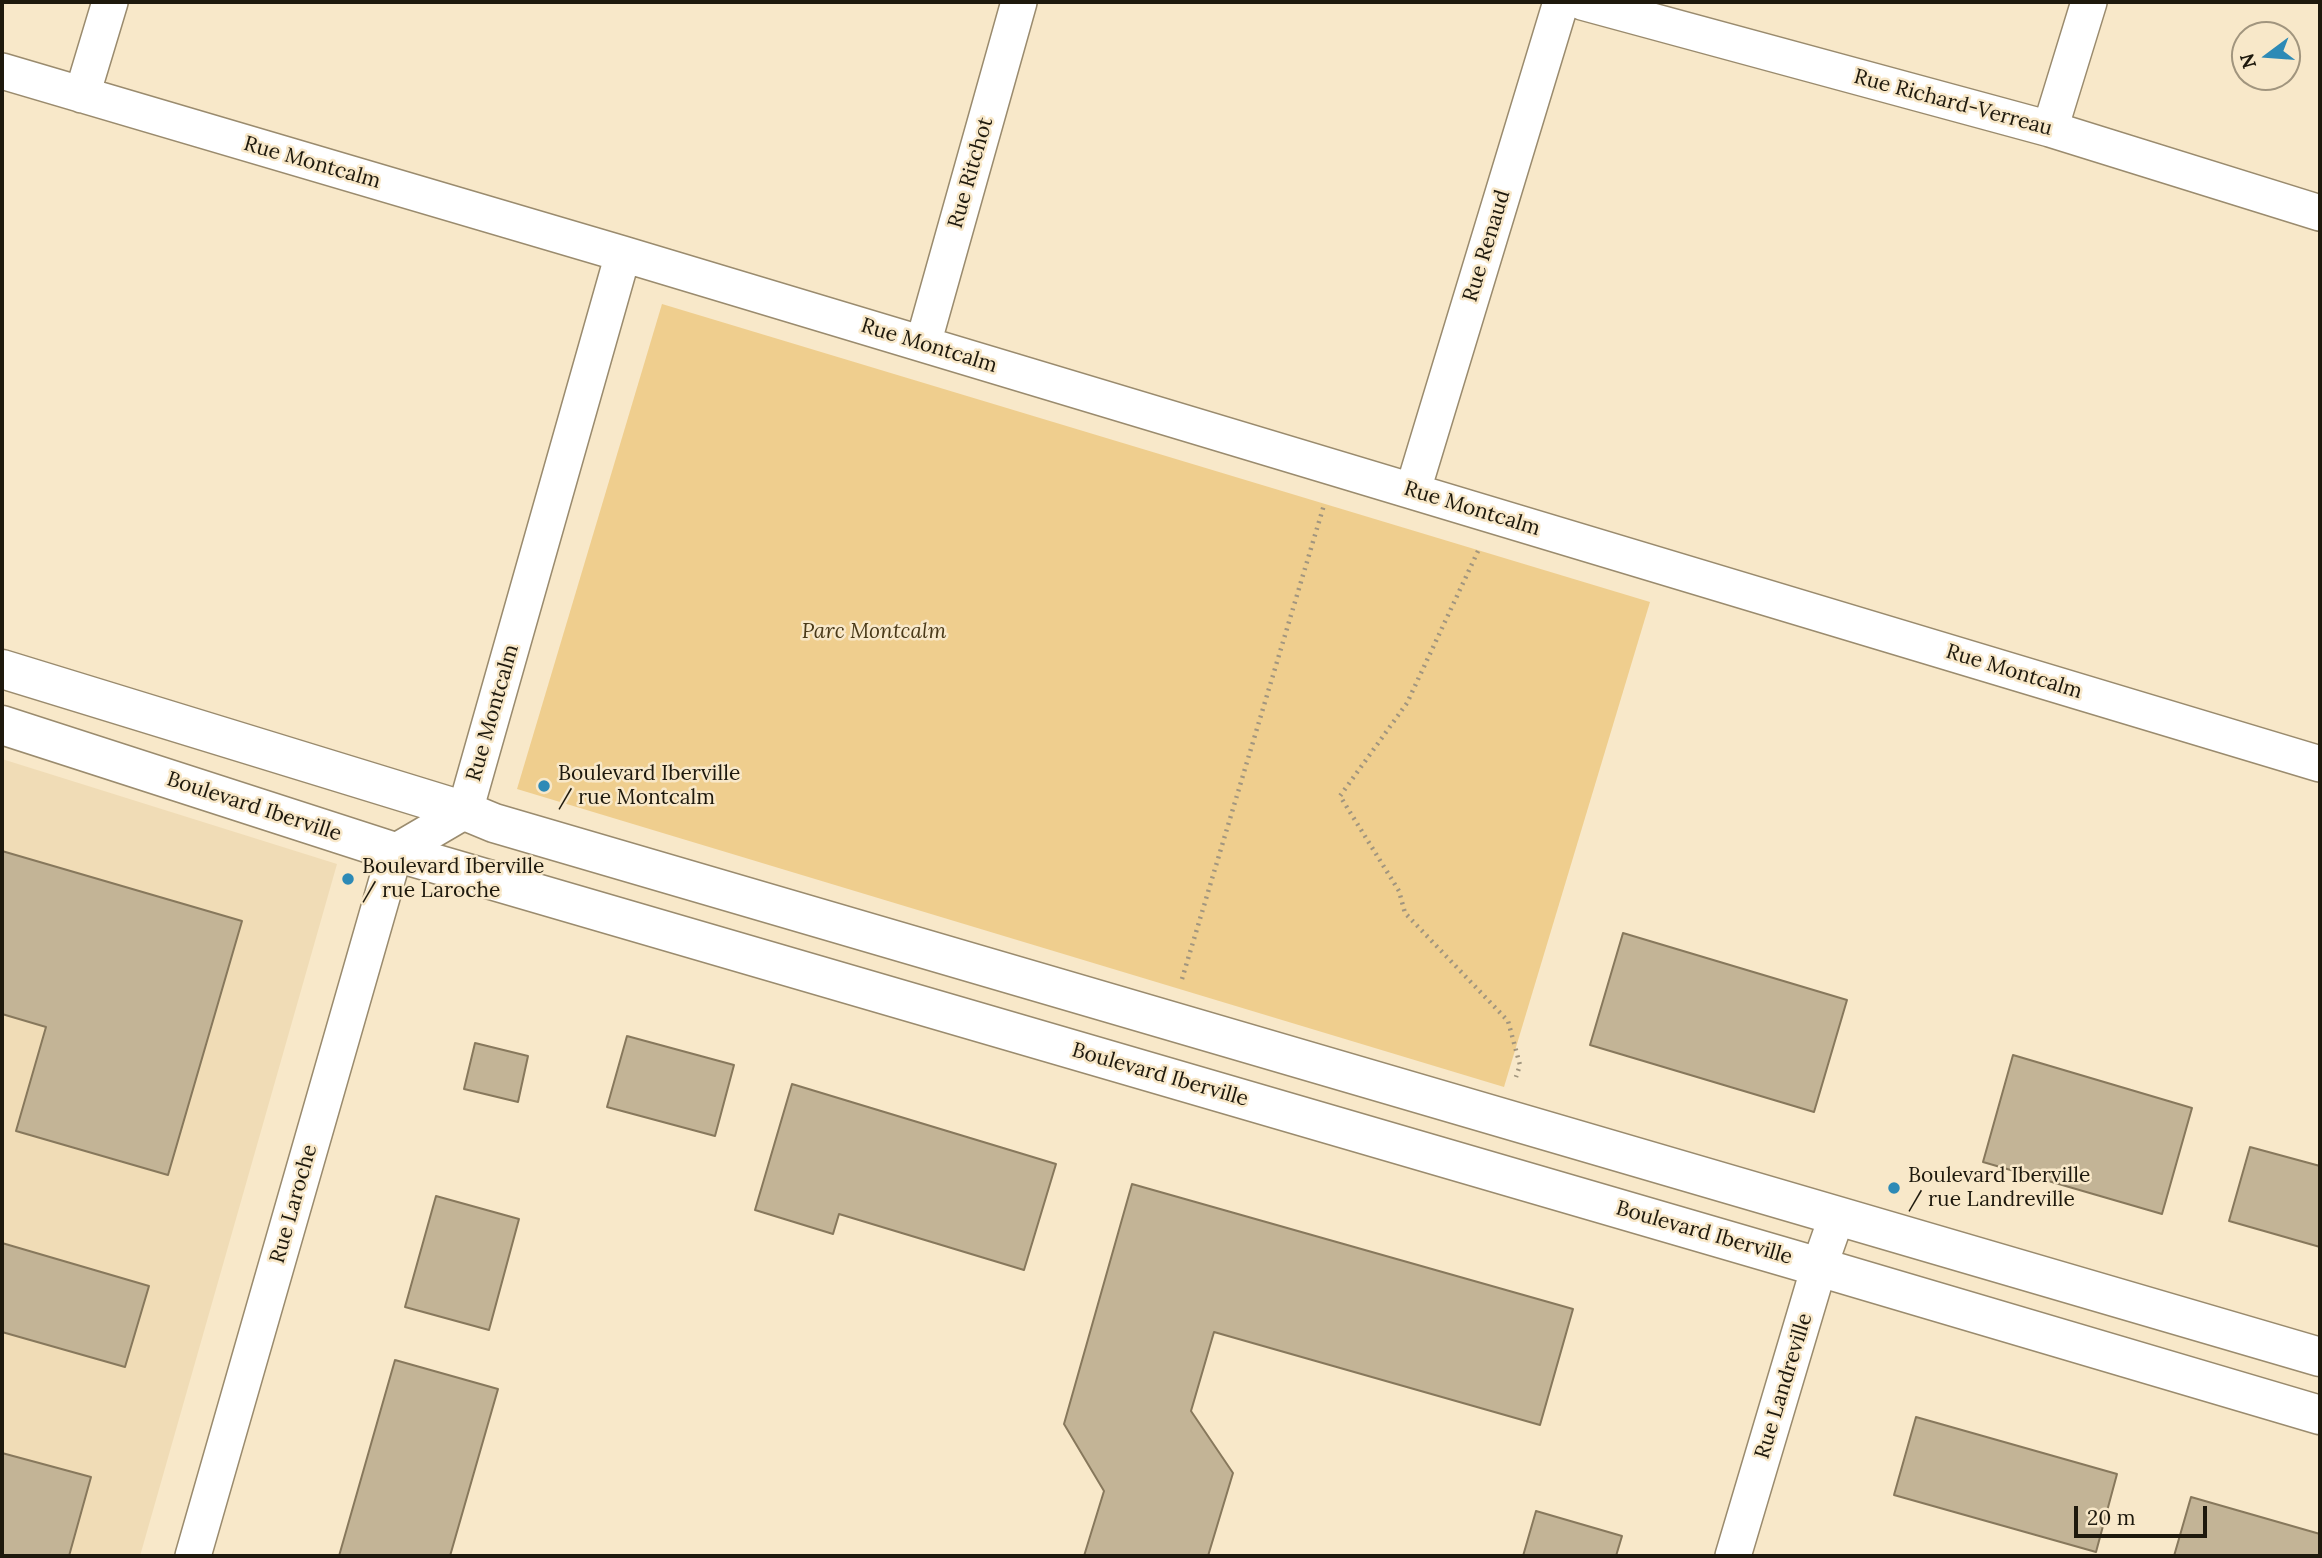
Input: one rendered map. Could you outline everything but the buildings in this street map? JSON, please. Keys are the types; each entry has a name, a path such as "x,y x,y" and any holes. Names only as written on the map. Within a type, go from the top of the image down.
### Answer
{"street":[{"path":"82,95 110,2"},
{"name":"Rue Ritchot","path":"923,344 1019,2"},
{"name":"Rue Renaud","path":"1413,490 1561,2"},
{"name":"Rue Richard-Verreau","path":"1582,2 2050,130 2320,213"},
{"path":"2050,130 2089,2"},
{"name":"Rue Montcalm","path":"2,71 1413,490 2320,764"},
{"name":"Rue Montcalm","path":"465,811 623,254"},
{"path":"2,669 465,811 494,823 2320,1357"},
{"name":"Boulevard Iberville","path":"2,725 395,852 2320,1415"},
{"path":"395,852 465,811"},
{"name":"Rue Laroche","path":"193,1556 395,852"},
{"name":"Rue Landreville","path":"1733,1556 1819,1267 1837,1216"}],"path":[{"path":"1170,1021 1335,467"},
{"path":"1494,516 1407,704 1340,796 1399,891 1405,913 1508,1021 1520,1065 1503,1118"}],"shaded area":[{"path":"2,759 337,864 140,1556 2,1556"}],"green space":[{"name":"Parc Montcalm","path":"662,304 1650,602 1504,1087 517,789"}],"place":[{"name":"Boulevard Iberville / rue Montcalm","path":"544,786"},
{"name":"Boulevard Iberville / rue Laroche","path":"348,879"},
{"name":"Boulevard Iberville / rue Landreville","path":"1894,1188"}]}
